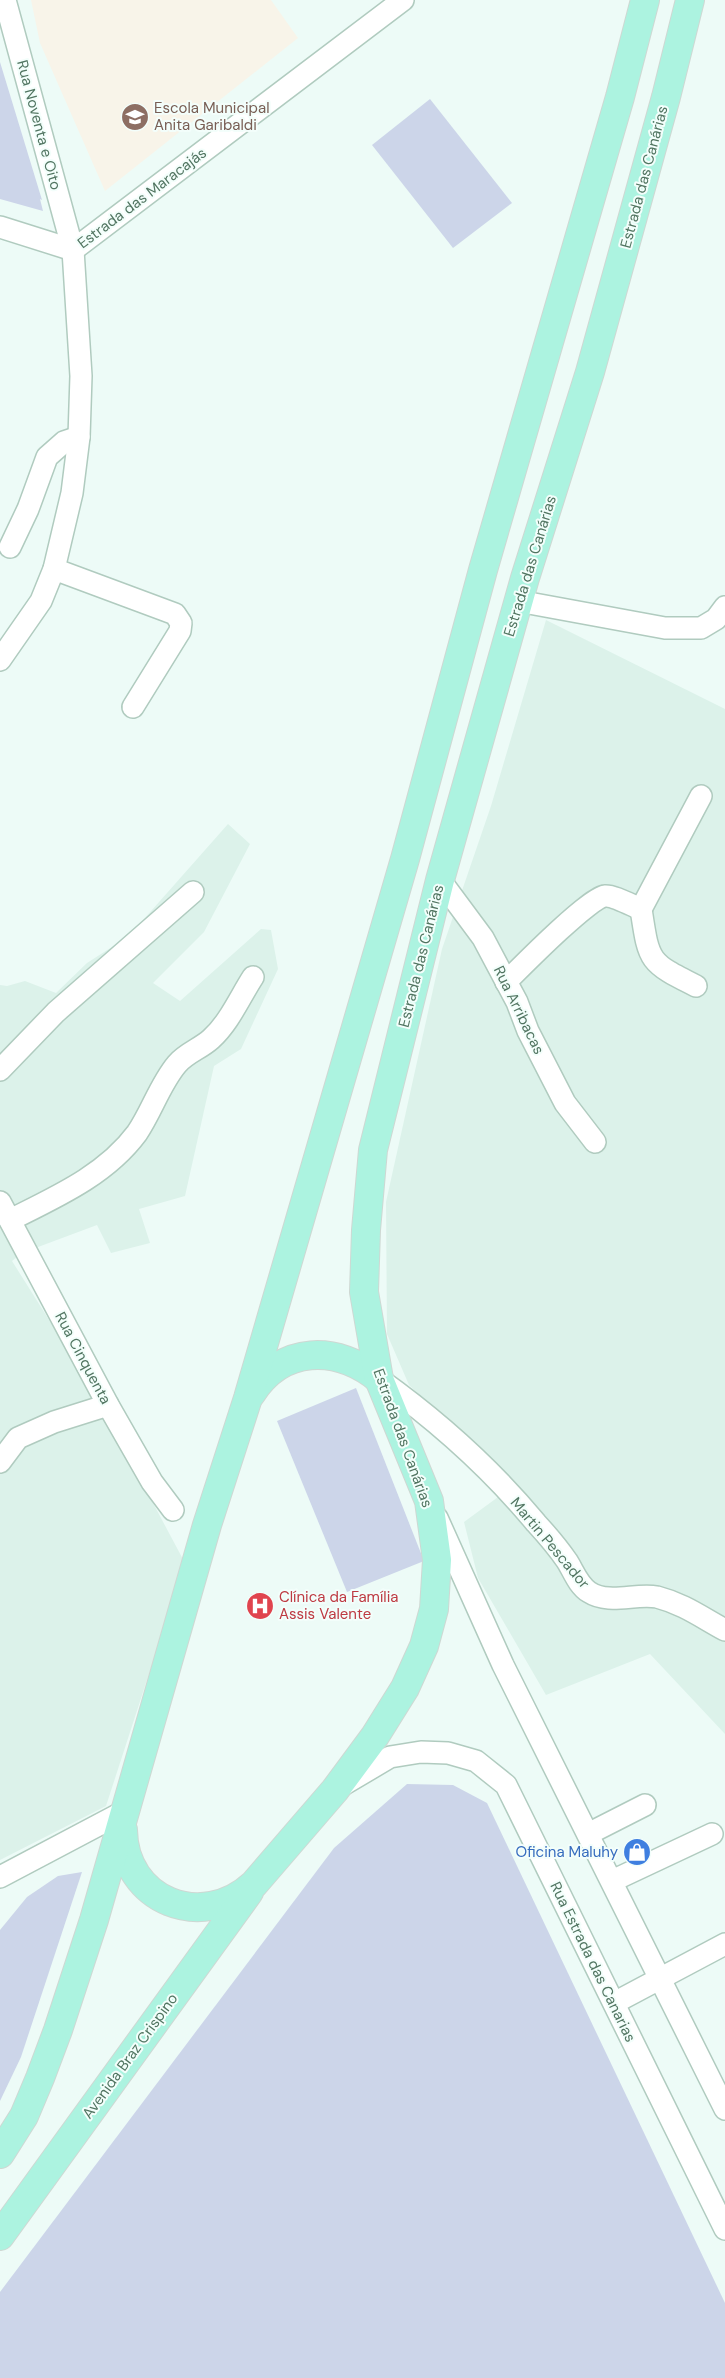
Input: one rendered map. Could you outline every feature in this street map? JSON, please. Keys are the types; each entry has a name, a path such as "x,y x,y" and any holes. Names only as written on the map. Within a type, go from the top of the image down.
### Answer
{"main road":[{"path":"0,2154 24,2116 58,2030 124,1817 207,1524 248,1398 405,859 483,570 620,97 645,0"},
{"name":"Estrada das Canárias","path":"260,1876 335,1790 375,1736 400,1696 424,1646 434,1609 436,1560 429,1501 379,1379 364,1292 366,1230 373,1150 440,880 521,590 590,372 666,97 690,0"},
{"path":"483,570 521,590"},
{"path":"248,1398 260,1382 274,1370 291,1361 309,1356 328,1355 347,1359 364,1367 379,1379"},
{"path":"124,1817 123,1843 128,1862 139,1879 153,1893 171,1903 190,1907 210,1907 238,1896 260,1876"},
{"name":"Avenida Braz Crispino","path":"0,2236 260,1876"}],"street":[{"name":"Rua Noventa e Oito","path":"0,660 41,601 54,569 72,493 79,437 81,376 73,250 5,0"},
{"name":"Estrada das Maracajás","path":"73,250 403,0"},
{"path":"0,227 73,250"},
{"path":"10,546 28,509 47,457 64,442 79,437"},
{"path":"54,569 176,614 181,623 180,631 133,708"},
{"path":"521,590 666,628 701,628 716,619 725,607"},
{"path":"696,986 662,970 653,959 646,945 641,909 702,796"},
{"name":"Rua Arribacas","path":"440,880 483,938 565,1103 595,1142"},
{"path":"0,1070 66,1003 193,892"},
{"path":"506,982 580,913 600,897 611,896 641,909"},
{"path":"5,1211 83,1181 107,1165 126,1147 138,1132 177,1063 218,1032 253,977"},
{"name":"Rua Cinquenta","path":"5,1211 108,1405 152,1482 173,1510"},
{"name":"Martin Pescador","path":"379,1379 418,1407 474,1458 536,1522 567,1561 581,1584 590,1592 605,1597 654,1597 683,1605 725,1630"},
{"path":"0,1462 18,1438 54,1422 108,1405"},
{"path":"429,1501 503,1665 725,2109"},
{"name":"Rua Estrada das Canarias","path":"335,1790 390,1757 421,1752 448,1753 476,1761 506,1786 725,2229"},
{"path":"588,1834 645,1805"},
{"path":"0,1877 124,1817"},
{"path":"612,1881 712,1834"},
{"path":"614,2002 725,1944"}],"shaded area":[{"name":"Escola Municipal Anita Garibaldi","path":"31,0 271,0 298,38 105,191 40,43"},
{"path":"0,62 42,200 40,199 43,211 0,199"},
{"path":"430,99 512,203 453,248 372,145"},
{"path":"546,620 725,709 725,1734 650,1654 546,1695 478,1578 464,1522 513,1486 409,1385 387,1334 386,1202 442,949 491,806"},
{"path":"228,824 250,844 204,932 153,983 180,1001 261,929 271,930 278,969 241,1049 214,1066 185,1196 139,1209 150,1243 111,1253 97,1225 22,1253 12,1261 90,1385 185,1563 106,1806 0,1860 0,985 7,986 25,981 56,993 87,963 129,936"},
{"path":"356,1388 424,1561 347,1592 277,1421"},
{"path":"407,1784 453,1785 487,1803 725,2303 725,2378 0,2378 0,2292 334,1848"},
{"path":"82,1872 21,2057 0,2101 0,1930 27,1897 58,1876"}],"place":[{"name":"Escola Municipal Anita Garibaldi","path":"135,117"},
{"name":"Clínica da Família Assis Valente","path":"260,1606"},
{"name":"Oficina Maluhy","path":"637,1852"}]}
